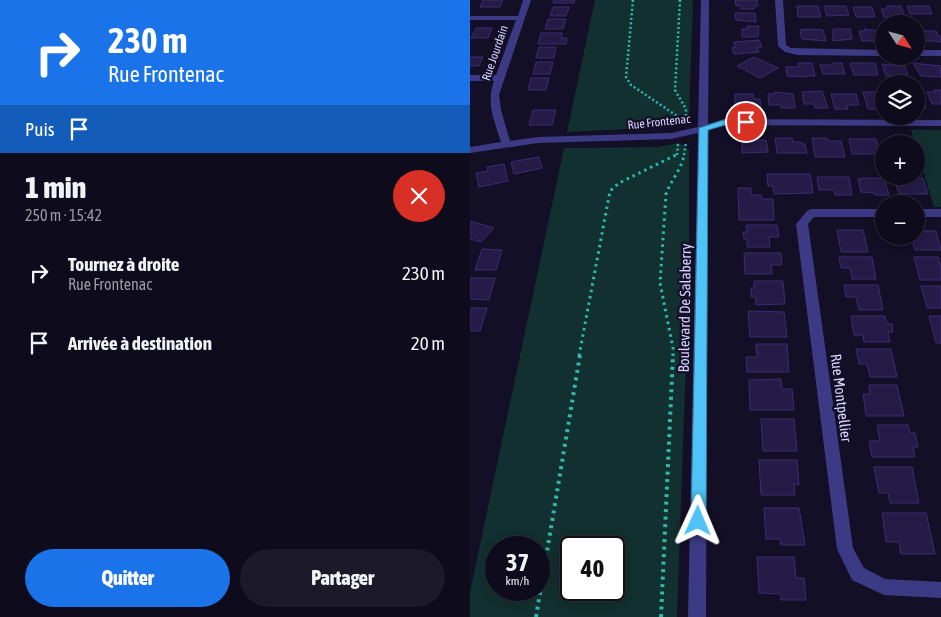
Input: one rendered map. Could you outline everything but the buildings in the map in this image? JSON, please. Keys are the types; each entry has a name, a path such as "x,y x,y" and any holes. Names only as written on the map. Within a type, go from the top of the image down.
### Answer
{"street":[{"name":"Rue Jourdain","path":"506,144 494,102 499,78 527,0"},
{"name":"Boulevard De Salaberry","path":"697,617 705,0"},
{"path":"779,0 782,46 788,50 798,52 875,53"},
{"path":"470,18 521,18"},
{"path":"925,53 941,53"},
{"path":"470,78 499,78"},
{"name":"Rue Frontenac","path":"470,150 546,139 665,136 724,122 941,123"},
{"path":"925,212 941,213"},
{"name":"Rue Montpellier","path":"875,213 811,213 802,224 845,550 858,574 884,587 941,590"}],"path":[{"path":"633,0 626,77 636,89 686,123 686,109 675,90 680,0"},
{"name":"Boulevard De Salaberry","path":"536,617 566,429 610,191 619,183 676,156 678,154 678,144 686,143 683,164 671,180 666,194 661,274 660,295 673,348 661,617"}],"green space":[{"path":"595,0 693,0 689,117 673,127 567,132"},
{"path":"911,130 941,130 941,207 934,207 925,177 925,135 912,135"},
{"path":"679,143 689,149 689,277 677,617 470,617 470,592 564,148 657,147"}],"route":[{"path":"698,521 704,128 724,122 746,122"}]}
